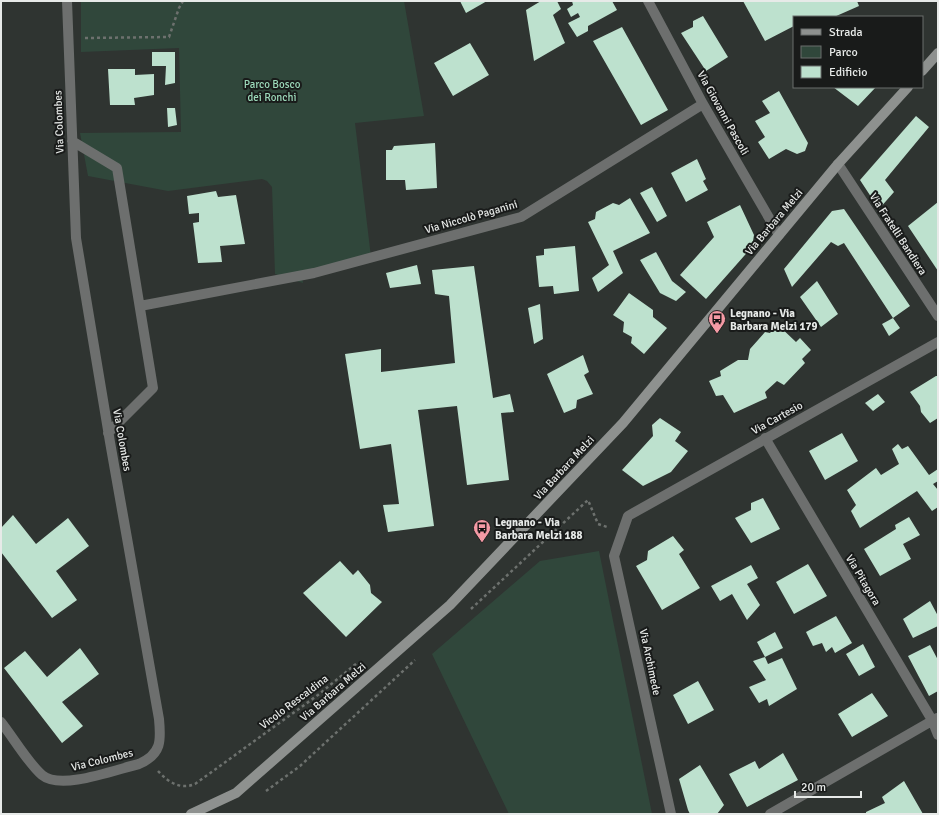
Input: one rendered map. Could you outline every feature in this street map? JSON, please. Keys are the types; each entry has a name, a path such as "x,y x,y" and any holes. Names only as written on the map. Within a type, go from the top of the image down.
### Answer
{"street":[{"name":"Via Colombes","path":"1,722 37,770 49,779 63,781 149,760 156,754 160,744 159,718 108,433 76,238 67,1"},
{"name":"Via Giovanni Pascoli","path":"648,1 703,104 779,235"},
{"path":"923,70 938,53"},
{"name":"Via Barbara Melzi","path":"191,814 236,793 450,605 623,423 838,164 907,88"},
{"name":"Via Niccolò Paganini","path":"140,306 314,273 521,217 703,104"},
{"path":"72,141 117,168 153,388 108,433"},
{"name":"Via Fratelli Bandiera","path":"838,164 938,316"},
{"name":"Via Cartesio","path":"628,516 938,342"},
{"name":"Via Pitagora","path":"765,438 935,719 938,735"},
{"name":"Via Archimede","path":"628,516 614,556 671,814"},
{"path":"770,814 935,719"}],"path":[{"path":"68,37 169,37 183,1"},
{"path":"465,614 588,500 598,524 622,533"},
{"path":"264,792 300,766 419,656"},
{"name":"Vicolo Rescaldina","path":"149,760 170,781 183,786 195,784 318,695 359,661"}],"green space":[{"name":"Parco Bosco dei Ronchi","path":"81,1 404,1 424,116 355,123 371,257 302,277 303,283 275,274 272,187 267,181 262,179 168,191 88,176 80,133 181,132 179,48 81,52"},
{"path":"599,551 652,814 509,814 432,654 540,561"}],"building":[{"path":"460,1 487,1 466,13"},
{"path":"541,1 557,1 561,9 553,15 565,43 534,61 526,10"},
{"path":"572,1 612,1 617,10 588,26 588,31 577,37 568,23 580,17 578,13 571,17 567,9 573,5"},
{"path":"743,1 857,1 859,6 836,16 793,16 793,27 765,41"},
{"path":"703,16 728,57 706,71 681,33 693,27 693,21"},
{"path":"622,27 668,110 641,125 593,41"},
{"path":"470,43 489,75 453,96 434,63"},
{"path":"152,52 175,52 175,83 165,85 166,66 152,66"},
{"path":"108,69 135,69 135,75 154,74 154,95 134,98 135,105 110,105"},
{"path":"834,88 875,88 858,106"},
{"path":"779,91 808,143 805,151 797,154 786,149 769,159 758,142 765,137 755,121 770,113 762,101"},
{"path":"167,108 175,108 177,125 168,127"},
{"path":"916,116 929,127 885,180 894,192 879,209 860,180"},
{"path":"435,143 437,188 406,190 405,180 386,180 386,150 392,150 394,146"},
{"path":"697,159 706,179 703,181 708,190 686,202 671,173"},
{"path":"652,187 667,216 657,222 640,193"},
{"path":"216,191 218,197 236,195 245,244 220,246 222,262 198,263 193,223 199,222 199,213 189,214 187,196"},
{"path":"630,198 650,233 613,251 623,273 598,292 592,278 609,265 588,222 595,219 596,212 613,203 619,205"},
{"path":"938,202 938,271 908,226"},
{"path":"740,205 754,235 752,247 706,299 680,275 714,237 707,222"},
{"path":"844,209 910,306 893,318 844,243 838,246 831,242 792,287 784,269 832,211"},
{"path":"575,246 579,291 554,294 553,286 539,287 536,256 544,255 544,249"},
{"path":"656,252 672,281 686,292 676,301 660,293 640,260"},
{"path":"417,265 421,284 390,288 386,273"},
{"path":"474,266 493,398 510,394 514,412 501,413 509,480 467,485 457,406 418,410 434,526 388,532 383,505 399,504 391,444 360,449 345,354 381,349 381,372 455,363 449,296 435,294 432,270"},
{"path":"817,281 838,314 821,327 800,297"},
{"path":"629,293 653,310 653,317 667,328 644,354 631,343 632,337 623,332 624,322 613,315"},
{"path":"540,304 543,339 534,344 528,308"},
{"path":"893,318 900,328 889,336 882,324"},
{"path":"777,324 796,342 800,338 811,350 802,359 805,363 784,385 777,381 765,392 767,398 734,413 723,395 716,396 709,381 721,376 720,371 738,360 748,360 750,349 765,332 770,333"},
{"path":"583,355 589,372 584,375 593,394 577,400 576,408 564,413 547,374"},
{"path":"938,376 938,418 930,423 921,412 920,406 910,392"},
{"path":"878,394 885,402 873,411 865,403"},
{"path":"660,418 681,432 675,441 688,451 671,472 643,486 622,470 653,436 652,425"},
{"path":"842,433 858,461 825,480 809,451"},
{"path":"898,444 902,449 908,446 929,475 938,469 938,481 933,484 938,490 938,507 932,511 917,491 860,528 851,511 856,505 847,490 876,468 881,475 899,464 892,449"},
{"path":"763,498 780,529 751,543 735,518 751,510 751,503"},
{"path":"13,515 36,544 68,518 89,546 56,571 77,600 52,618 1,552 1,528"},
{"path":"909,517 920,535 903,544 911,559 880,576 864,549 896,529 895,525"},
{"path":"673,536 684,550 679,554 700,588 662,610 636,566 647,560 648,551"},
{"path":"340,561 353,575 358,570 370,585 371,593 382,602 346,637 303,593"},
{"path":"808,564 827,596 794,614 776,582"},
{"path":"751,565 758,578 747,584 760,605 747,620 732,594 720,601 711,586"},
{"path":"930,601 938,616 938,626 913,638 903,619"},
{"path":"836,616 852,643 835,653 832,647 826,652 822,643 813,646 806,632"},
{"path":"775,632 783,648 765,657 757,642"},
{"path":"863,644 875,667 859,676 846,654"},
{"path":"930,645 938,660 938,691 929,696 908,656"},
{"path":"80,648 99,674 62,702 83,726 62,743 4,668 25,651 47,677"},
{"path":"765,657 768,664 782,658 797,689 769,706 767,699 759,703 749,687 766,680 753,661"},
{"path":"698,681 714,710 688,724 673,695"},
{"path":"872,693 888,716 852,737 838,714"},
{"path":"783,753 798,780 747,807 729,774 755,761 759,769"},
{"path":"700,765 724,805 717,814 690,814 688,810 679,779"},
{"path":"904,781 923,814 866,814 866,812 885,803 882,797"}],"place":[{"name":"Legnano - Via Barbara Melzi 179","path":"717,334"},
{"name":"Legnano - Via Barbara Melzi 188","path":"482,543"}]}
